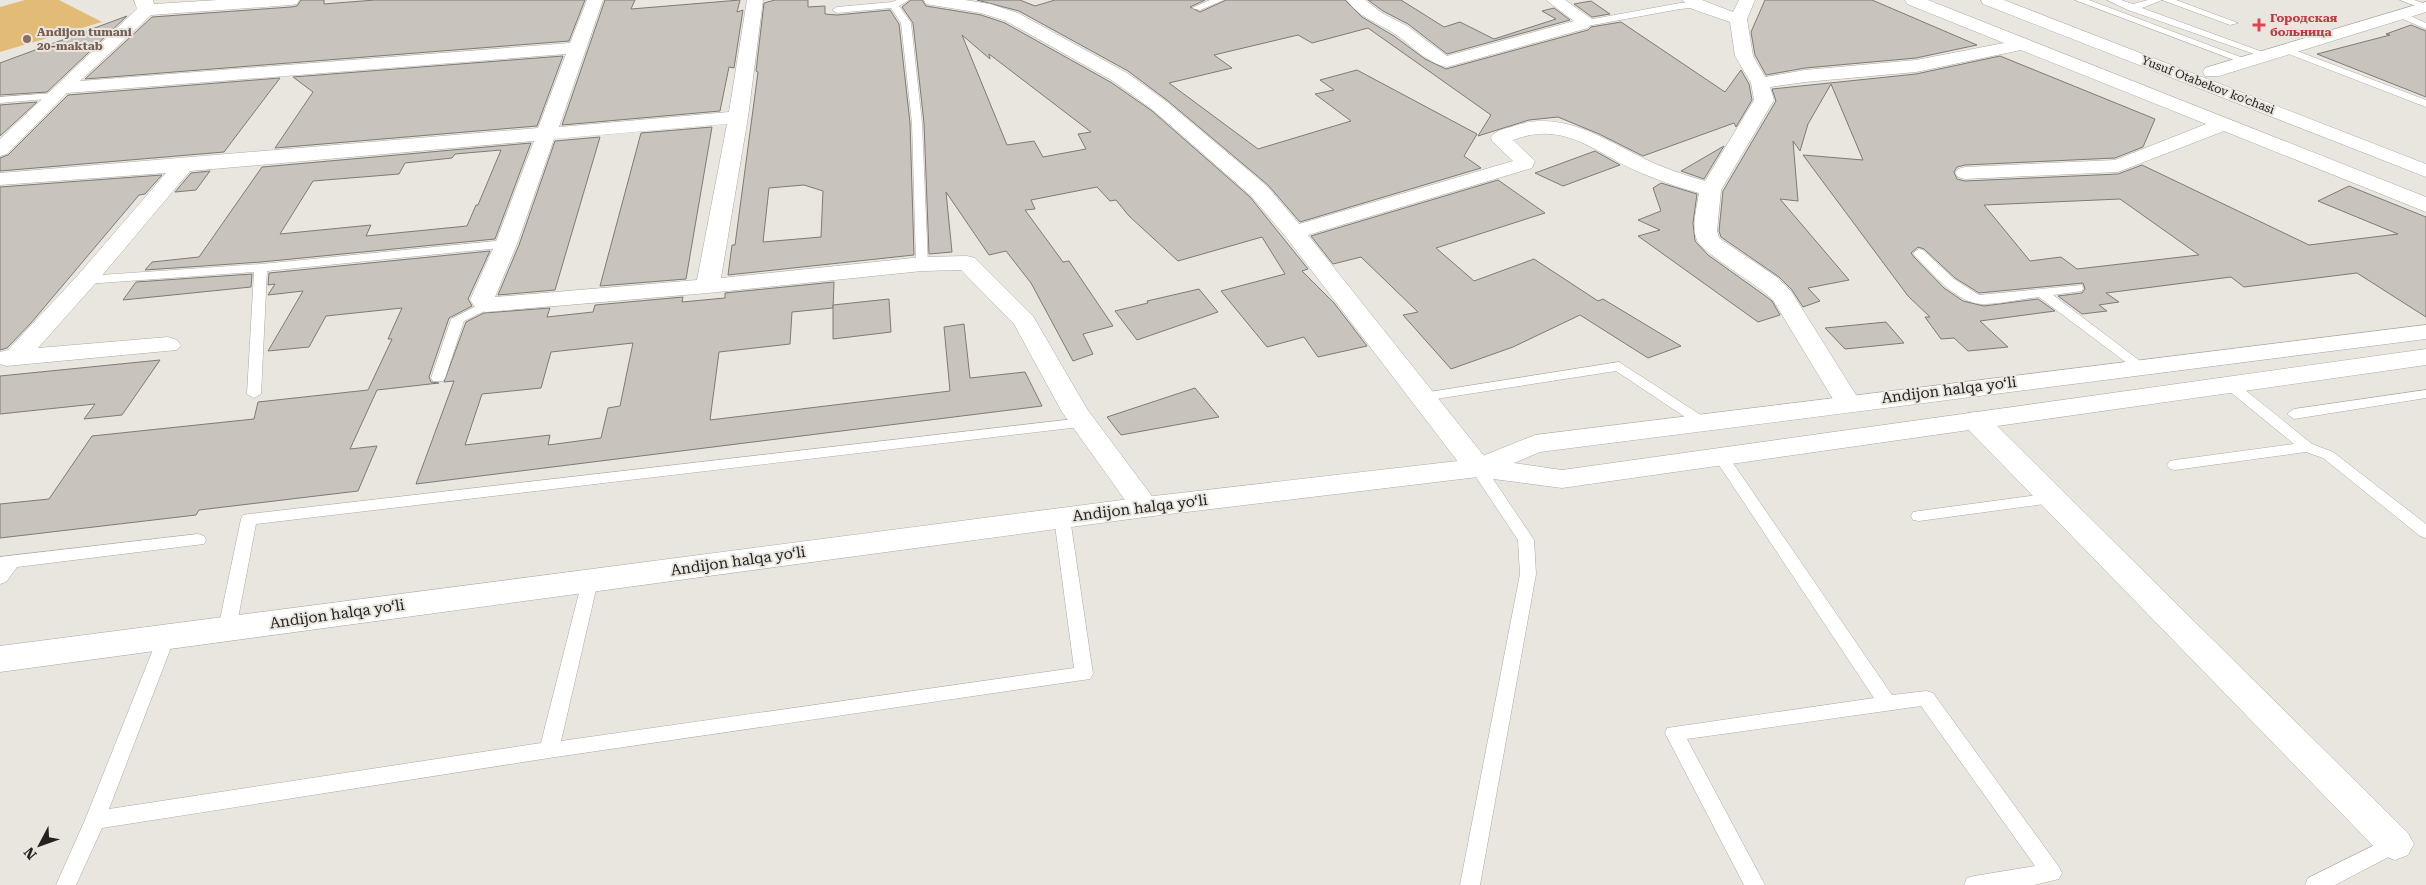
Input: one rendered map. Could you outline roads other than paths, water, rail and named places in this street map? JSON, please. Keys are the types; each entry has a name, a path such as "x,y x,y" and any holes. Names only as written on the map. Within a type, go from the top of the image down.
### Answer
{"main road":[{"path":"0,150 145,3 291,0"},
{"path":"595,0 506,244 482,300 486,305 708,286 922,264 967,262 1024,320 1083,424 1145,507"},
{"path":"932,0 984,8 1012,17 1120,77 1160,106 1259,191 1294,232 1478,468"},
{"path":"1355,0 1376,17 1401,30 1437,59 1447,62 1582,24 1584,20 1580,16 1554,0"},
{"path":"1912,0 2426,205"},
{"name":"Yusuf Otabekov ko'chasi","path":"1989,0 2426,171"},
{"name":"Yusuf Otabekov ko'chasi","path":"2022,0 2426,153"},
{"path":"708,286 758,1"},
{"path":"1694,3 1742,9 1744,56 1760,84 1764,100 1710,190 1706,231 1708,240 1730,258 1770,284 1783,296 1848,403"},
{"path":"2212,72 2403,8 2426,7"},
{"path":"1760,84 1805,76 1916,66 2023,44"},
{"path":"58,92 576,48"},
{"path":"0,179 738,117"},
{"path":"1965,173 2118,166 2222,125"},
{"path":"1294,232 1525,164 1525,161 1501,138 1542,126 1558,127 1577,132 1598,141 1639,165 1710,190"},
{"path":"8,358 86,280 184,165"},
{"name":"Andijon halqa yo‘li","path":"1478,468 1535,444 1848,403 2426,332"},
{"path":"8,358 168,345"},
{"name":"Andijon halqa yo‘li","path":"0,659 1145,507 1478,468 1562,479 2229,384 2423,360"},
{"path":"1975,420 2395,844"}],"lane":[{"path":"1197,8 1219,0"},
{"path":"2080,0 2246,61"},
{"path":"2112,0 2266,55"},
{"path":"2114,12 2158,0"},
{"path":"2167,0 2233,23"},
{"path":"837,10 899,2 906,23 917,123 922,264"},
{"path":"1582,24 1694,3"},
{"path":"2403,8 2426,26"},
{"path":"2284,49 2426,104"},
{"path":"0,100 58,92"},
{"path":"86,280 261,268 506,244"},
{"path":"1919,253 1965,294 1974,299 1984,300 2077,288"},
{"path":"254,394 261,268"},
{"path":"2042,293 2141,367"},
{"path":"438,378 458,319 486,305"},
{"path":"1423,397 1619,366 1702,422"},
{"path":"2229,384 2307,447 2328,455 2426,532"},
{"path":"2294,414 2426,394"},
{"path":"227,629 249,519 1083,424"},
{"path":"2175,465 2307,447"},
{"path":"1721,456 1887,703"},
{"path":"1470,885 1528,574 1526,540 1478,468"},
{"path":"1919,516 2053,498"},
{"path":"95,820 549,750 1084,674 1062,518"},
{"path":"0,578 6,562 198,540"},
{"path":"549,750 590,581"},
{"path":"66,885 95,820 166,637"},
{"path":"1755,885 1674,733 1926,698 2052,873 1974,885"},
{"path":"2315,885 2395,844"}],"place":[{"name":"Городская больница","path":"2259,25"},
{"name":"Andijon tumani 20-maktab","path":"27,39"}]}
